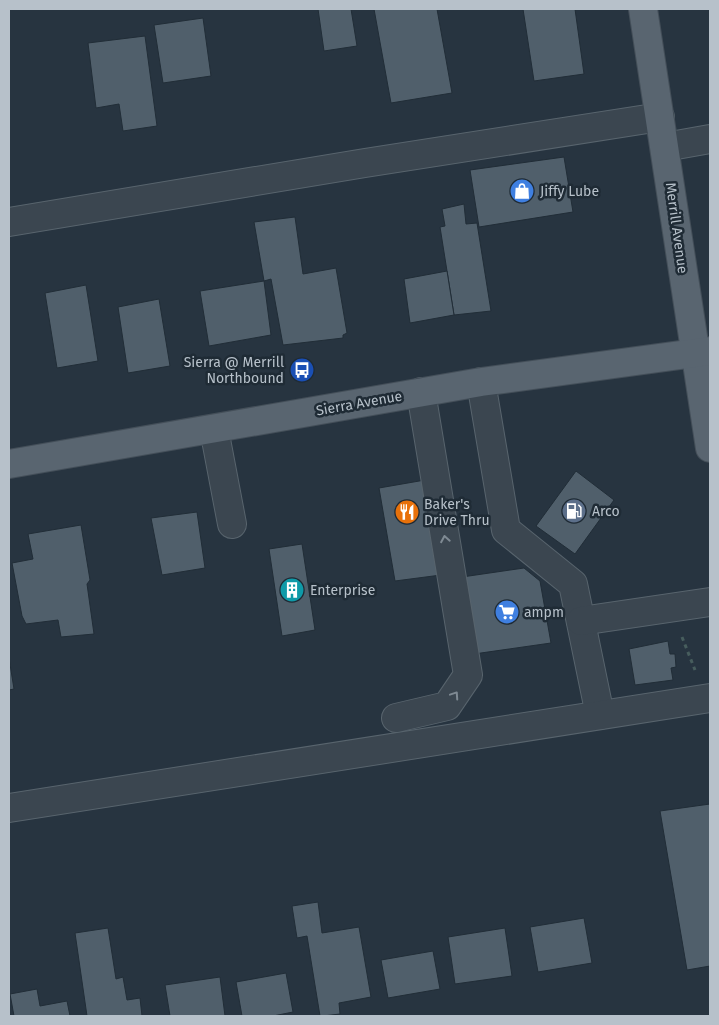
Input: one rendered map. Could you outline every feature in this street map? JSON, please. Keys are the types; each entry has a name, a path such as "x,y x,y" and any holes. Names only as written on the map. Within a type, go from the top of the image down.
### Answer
{"main road":[{"name":"Merrill Avenue","path":"643,9 664,146 703,352 710,448"},
{"name":"Sierra Avenue","path":"9,464 481,382 703,352"}],"lane":[{"path":"9,222 660,117"},
{"path":"664,146 710,139"},
{"path":"481,382 506,530 573,584 600,714"},
{"path":"396,718 448,706 468,675 421,392"},
{"path":"214,429 232,524"},
{"path":"581,621 710,602"},
{"path":"9,808 710,698"}],"building":[{"path":"318,9 351,9 357,46 324,51"},
{"path":"374,9 437,9 452,93 391,103"},
{"path":"523,9 575,9 584,74 534,81"},
{"path":"203,18 211,76 163,83 154,25"},
{"path":"145,36 157,126 123,131 119,104 96,108 88,43"},
{"name":"Jiffy Lube","path":"564,157 573,212 479,227 470,170"},
{"path":"464,204 466,224 477,223 491,311 454,315 440,227 445,226 442,209"},
{"path":"295,217 303,274 336,268 347,333 343,335 343,338 283,345 271,279 264,281 254,222"},
{"path":"447,271 454,315 410,323 404,279"},
{"path":"264,281 271,335 209,346 200,291"},
{"path":"86,285 98,361 57,368 45,293"},
{"path":"159,299 170,366 128,373 118,307"},
{"path":"576,471 614,500 575,554 536,526"},
{"name":"Baker's Drive Thru","path":"425,480 441,575 395,581 379,488"},
{"path":"197,512 205,568 162,575 151,518"},
{"path":"81,525 90,580 87,584 94,634 61,637 58,620 26,624 22,616 12,563 33,559 28,534"},
{"name":"Enterprise","path":"302,544 315,630 282,636 269,549"},
{"name":"ampm","path":"524,568 540,581 551,643 474,654 462,577"},
{"path":"668,641 670,654 675,654 676,667 671,668 673,680 635,685 629,649"},
{"path":"9,658 14,689 9,690"},
{"path":"710,804 710,966 687,970 660,811"},
{"path":"318,902 322,933 359,927 371,997 339,1003 340,1014 320,1016 307,936 297,938 292,906"},
{"path":"584,918 592,963 538,972 530,927"},
{"path":"108,928 116,979 123,977 127,1000 140,998 142,1016 87,1016 75,933"},
{"path":"505,928 512,976 455,984 448,937"},
{"path":"433,951 440,989 388,998 381,960"},
{"path":"286,973 293,1012 273,1016 242,1016 236,982"},
{"path":"220,977 225,1016 170,1016 165,985"},
{"path":"37,989 40,1006 67,1001 70,1016 14,1016 10,994"}],"place":[{"name":"Jiffy Lube","path":"522,191"},
{"name":"Sierra @ Merrill Northbound","path":"302,370"},
{"name":"Arco","path":"574,511"},
{"name":"Baker's Drive Thru","path":"407,512"},
{"name":"Enterprise","path":"292,590"},
{"name":"ampm","path":"507,612"}]}
